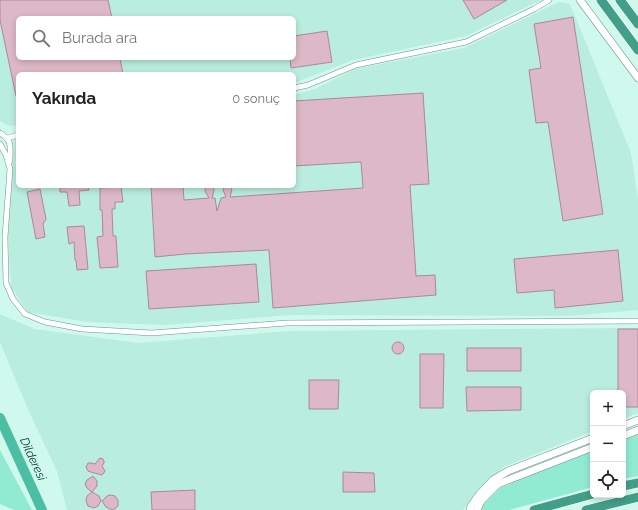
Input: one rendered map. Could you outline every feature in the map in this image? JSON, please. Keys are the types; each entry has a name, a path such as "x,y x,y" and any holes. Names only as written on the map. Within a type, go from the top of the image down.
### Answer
{"highway":[{"path":"601,0 638,50"},
{"path":"620,0 638,24"},
{"path":"626,485 638,483"},
{"path":"534,510 590,495"},
{"path":"586,510 638,497"}],"main road":[{"path":"580,0 638,78"},
{"path":"626,425 638,420"},
{"path":"626,435 638,430"},
{"path":"470,510 471,506 479,495 493,480 508,471 590,439"},
{"path":"477,510 481,501 498,484 590,448"}],"street":[{"path":"296,88 308,86 356,65 466,42 534,9 549,0"},
{"path":"0,133 8,138 10,146 10,169 5,237 6,283 13,299 25,314 45,322 82,329 152,333 287,323 638,321"},
{"path":"8,138 16,136"},
{"path":"0,144 6,155 10,169"}],"shaded area":[{"path":"0,0 541,0 466,36 353,60 296,82 296,72 16,72 16,125 9,126 0,121"},
{"path":"559,2 570,4 631,153 638,199 638,310 568,316 290,315 165,325 87,322 28,312 11,287 8,234 15,139 16,188 296,188 296,94 315,89 355,69 464,48"},
{"path":"0,314 34,329 138,343 290,331 638,328 638,413 626,418 626,390 590,390 590,432 503,467 479,490 463,510 67,510 57,471 30,414 0,342"},
{"path":"638,433 638,476 626,478 626,462 626,438"},
{"path":"0,450 32,510 14,510 0,504"},
{"path":"590,452 590,488 509,510 481,510 482,506 500,488"}],"building":[{"path":"0,0 108,0 112,16 16,16 16,60 120,60 123,72 16,72 16,96 0,20"},
{"path":"463,0 507,0 474,19"},
{"path":"573,17 603,214 563,221 548,122 536,123 529,70 541,68 534,24"},
{"path":"327,31 332,62 291,68 290,60 296,60 296,36"},
{"path":"423,93 429,184 410,185 416,276 435,275 436,295 273,308 269,250 155,257 151,188 183,188 184,200 209,198 205,188 214,188 212,198 215,198 217,211 221,198 226,197 223,190 224,188 232,189 230,197 363,188 361,162 296,166 296,101"},
{"path":"60,188 88,188 89,190 79,191 80,205 69,206 67,192 60,192"},
{"path":"100,188 121,188 123,202 115,202 115,209 112,209 113,236 116,236 118,267 100,268 97,237 103,236 102,210 100,210"},
{"path":"40,189 46,219 43,224 45,237 36,239 27,192"},
{"path":"84,226 88,269 77,270 74,242 69,244 67,227"},
{"path":"618,250 623,301 555,308 554,290 517,293 514,259"},
{"path":"256,264 259,302 149,309 146,271"},
{"path":"618,329 638,329 638,407 626,407 626,390 618,390"},
{"path":"398,342 402,344 404,348 402,352 398,354 394,352 392,348 394,344"},
{"path":"467,348 521,348 521,371 467,371"},
{"path":"420,354 444,354 443,408 420,408"},
{"path":"309,380 339,380 338,409 309,409"},
{"path":"466,387 521,387 521,410 467,411"},
{"path":"100,458 104,461 102,466 105,471 103,474 88,471 86,467 88,463 95,464"},
{"path":"343,472 374,473 375,492 343,492"},
{"path":"93,476 97,481 97,486 92,492 85,484 87,480"},
{"path":"195,490 195,510 152,510 151,492"},
{"path":"92,492 99,496 101,501 98,506 94,508 88,506 86,501 87,496"},
{"path":"110,495 115,496 118,500 118,506 112,510 106,507 102,501"}],"waterway":[{"name":"Dilderesi","path":"0,418 42,510"}]}
